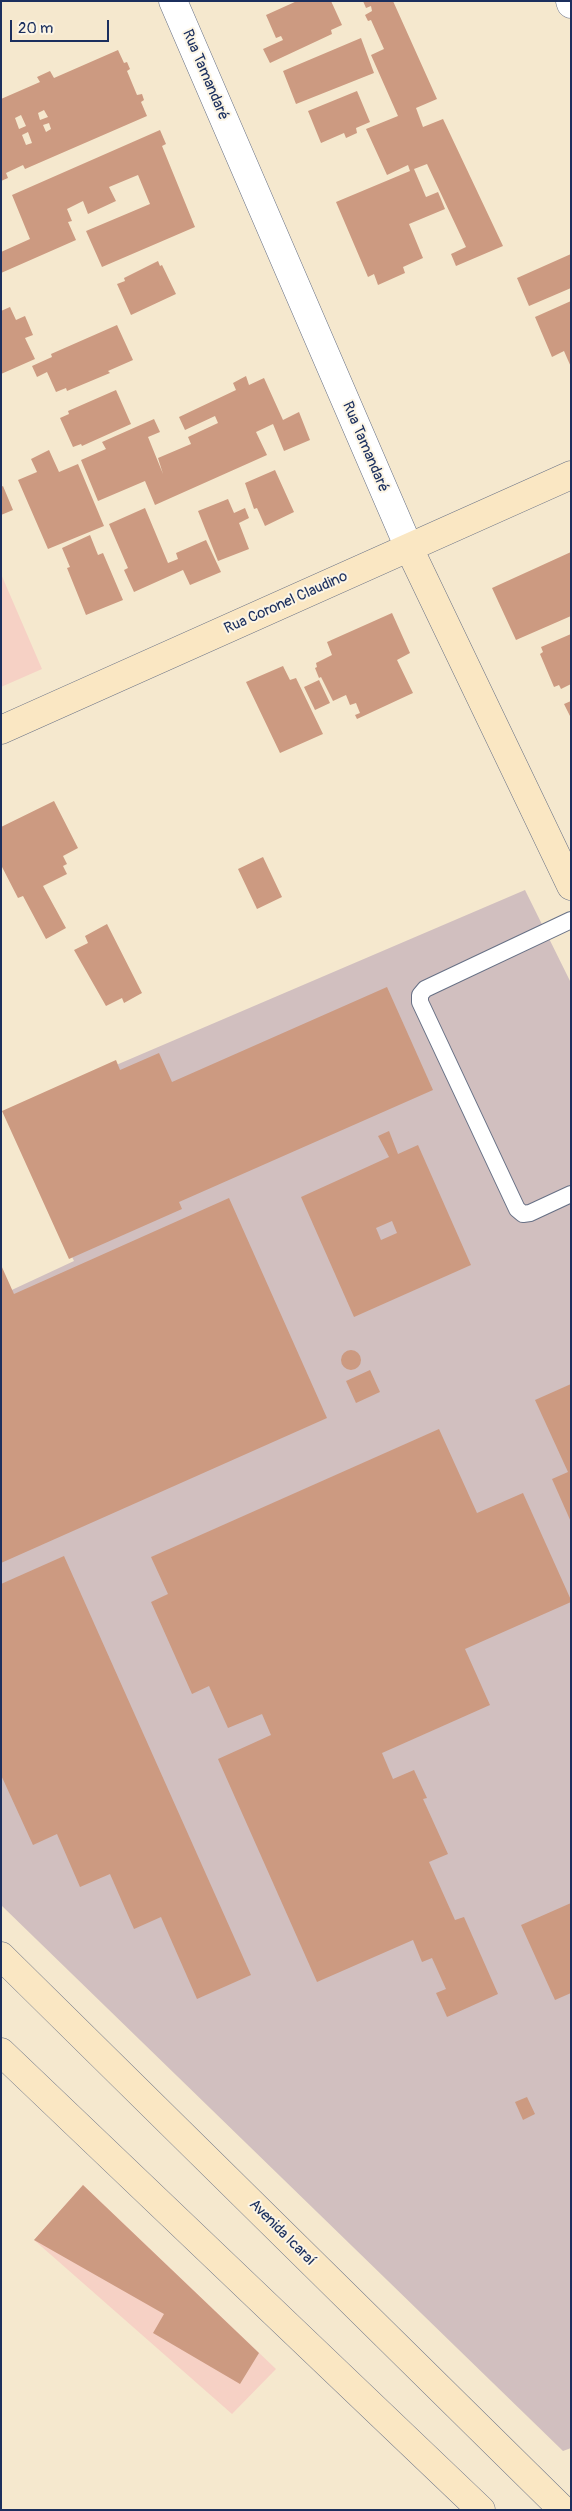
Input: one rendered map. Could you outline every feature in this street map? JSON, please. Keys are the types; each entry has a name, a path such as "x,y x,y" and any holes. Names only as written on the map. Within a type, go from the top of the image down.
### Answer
{"main road":[{"name":"Rua Coronel Claudino","path":"1,730 571,475"},
{"name":"Rua Tamandaré","path":"409,548 571,886"},
{"name":"Avenida Icaraí","path":"1,1956 563,2510"},
{"path":"1,2052 481,2510"}],"street":[{"name":"Rua Tamandaré","path":"173,1 409,548"}],"lane":[{"path":"571,920 425,989 420,995 420,1002 517,1209 523,1214 530,1214 571,1194"}],"shaded area":[{"path":"1,574 42,669 1,687"},
{"path":"525,890 571,983 571,2448 563,2451 1,1905 1,1295 74,1261 4,1113"},
{"path":"83,2185 276,2369 232,2414 34,2240"}],"building":[{"path":"297,1 331,1 342,25 331,30 332,34 270,63 263,49 283,40 281,36 276,38 266,15"},
{"path":"363,1 393,1 437,99 416,108 423,127 443,119 503,246 456,266 451,254 466,247 427,164 414,169 426,197 438,192 445,209 409,224 423,258 403,267 405,273 378,285 374,274 368,277 336,202 410,171 408,165 387,175 366,129 398,116 371,55 384,49 371,20 368,21 365,15 372,11 371,6 366,8"},
{"path":"361,38 374,73 296,104 283,71"},
{"path":"118,50 124,63 127,62 130,69 127,71 137,95 142,94 144,100 141,102 147,116 25,169 23,165 6,173 8,178 1,181 1,99 40,82 37,77 50,71 54,78","holes":["44,110 48,117 40,120 38,113","21,115 26,126 19,129 15,118","49,123 51,129 46,132 43,125","28,132 32,143 26,145 22,135"]},
{"path":"357,91 370,122 356,128 357,133 346,138 344,133 321,143 308,111"},
{"path":"160,130 166,144 162,146 195,227 102,267 86,231 150,204 138,175 109,187 116,201 88,214 83,201 67,209 72,221 68,222 76,240 1,273 1,252 30,239 12,195"},
{"path":"571,254 571,288 529,306 517,278"},
{"path":"158,261 160,266 162,265 176,294 131,315 117,284 125,281 124,278"},
{"path":"571,301 571,367 564,351 552,357 535,317"},
{"path":"10,307 16,320 25,316 33,335 25,338 35,359 1,374 1,311"},
{"path":"117,325 133,360 108,371 110,373 67,391 66,388 56,392 47,372 37,377 32,366 52,357 51,354"},
{"path":"246,376 249,385 264,378 283,420 299,412 310,440 284,451 273,424 256,432 267,455 155,505 145,481 98,501 81,460 106,449 102,442 154,419 160,432 148,437 163,474 158,458 191,444 188,437 218,423 215,416 185,430 179,417 236,390 233,383"},
{"path":"116,390 131,424 82,446 81,444 73,447 60,418 69,414 68,411"},
{"path":"49,450 59,472 78,464 104,526 48,549 18,480 37,472 31,459"},
{"path":"275,470 294,512 265,526 257,508 254,509 245,483"},
{"path":"3,486 13,510 1,515 1,487"},
{"path":"228,499 234,513 245,508 249,518 239,523 249,549 218,561 198,511"},
{"path":"145,508 168,563 178,559 176,553 206,540 221,572 190,585 183,570 134,592 124,570 128,568 109,524"},
{"path":"90,535 98,555 103,553 123,600 86,615 67,568 70,567 62,548"},
{"path":"571,552 571,616 516,640 492,588"},
{"path":"392,613 410,653 397,660 413,693 357,719 355,715 360,713 356,703 350,705 346,695 333,701 321,677 319,678 315,668 317,667 316,663 332,655 327,642"},
{"path":"571,634 571,684 561,689 559,685 554,687 540,654 543,652 541,647"},
{"path":"283,666 290,680 296,678 323,734 280,753 246,682"},
{"path":"319,680 330,703 315,710 304,687"},
{"path":"571,701 571,718 564,704"},
{"path":"54,801 78,848 63,856 67,864 63,866 67,874 43,886 66,928 46,939 23,896 18,898 1,865 1,827"},
{"path":"263,857 282,897 257,909 238,869"},
{"path":"107,924 142,993 124,1003 122,998 106,1006 74,950 88,943 85,936"},
{"path":"387,987 433,1090 179,1202 182,1209 69,1259 2,1111 116,1060 120,1070 159,1053 172,1082"},
{"path":"389,1131 398,1154 418,1145 471,1265 354,1317 301,1197 389,1157 378,1136","holes":["392,1221 397,1233 381,1240 376,1228"]},
{"path":"229,1198 327,1418 1,1563 1,1265 14,1294"},
{"path":"347,1350 355,1350 361,1356 361,1364 355,1370 347,1370 341,1364 341,1356"},
{"path":"370,1370 380,1392 356,1403 346,1381"},
{"path":"571,1384 571,1522 552,1479 568,1472 535,1400"},
{"path":"439,1429 477,1513 523,1493 571,1600 571,1602 465,1649 490,1705 382,1753 393,1779 414,1770 427,1798 423,1799 448,1854 429,1862 455,1920 464,1917 498,1994 447,2017 436,1993 446,1989 432,1958 422,1962 413,1940 317,1982 218,1759 271,1735 262,1714 228,1728 209,1686 192,1694 151,1602 168,1594 151,1557"},
{"path":"64,1556 251,1975 197,1999 161,1917 134,1929 110,1874 80,1887 57,1834 33,1845 1,1775 1,1584"},
{"path":"571,1903 571,1993 555,2000 521,1925"},
{"path":"527,2097 535,2114 523,2120 515,2102"},
{"path":"83,2185 259,2353 240,2384 153,2333 164,2314 34,2240"}]}
